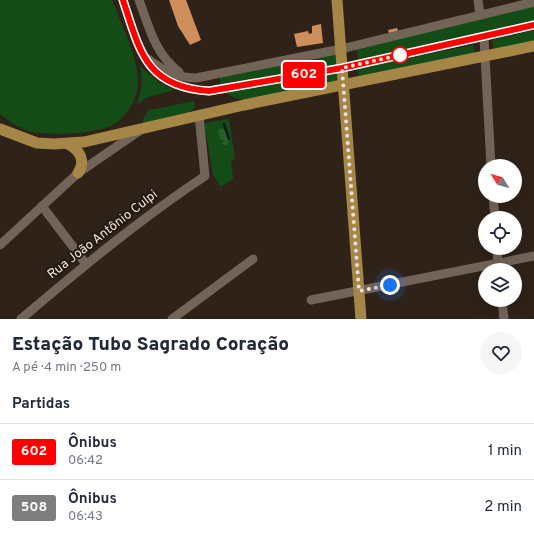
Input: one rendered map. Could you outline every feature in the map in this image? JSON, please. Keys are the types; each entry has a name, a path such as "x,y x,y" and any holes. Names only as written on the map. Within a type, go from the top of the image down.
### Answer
{"main road":[{"path":"337,0 361,319"},
{"path":"0,129 37,143 68,144 97,140 344,84 534,46"},
{"path":"68,144 76,148 80,155 82,162 78,173"}],"street":[{"path":"123,0 143,55 152,69 163,78 186,88 203,91 226,89 342,68 484,38 534,25"},
{"path":"140,0 157,48 166,61 185,77"},
{"path":"478,0 480,15"},
{"path":"143,55 159,66 185,77 196,78 341,49 534,2"},
{"path":"484,38 491,159"},
{"name":"Rua João Antônio Culpi","path":"21,319 86,264 162,205 205,176 199,116"},
{"path":"0,245 78,173 142,129"},
{"path":"42,206 86,264"},
{"path":"511,263 534,256"},
{"path":"172,319 253,259"},
{"path":"311,300 478,270"},
{"path":"503,307 504,319"}],"green space":[{"path":"0,0 112,0 132,51 137,71 137,92 125,115 116,123 99,130 51,134 32,132 24,129 0,114"},
{"path":"534,6 534,22 358,62 357,48"},
{"path":"534,30 534,41 494,49 492,40"},
{"path":"473,45 475,54 359,76 358,68"},
{"path":"338,52 339,67 221,88 219,73"},
{"path":"140,66 160,83 175,90 148,97 137,104 142,84"},
{"path":"339,73 339,82 249,101 235,98 222,91"},
{"path":"194,101 195,107 190,112 142,123 149,110"},
{"path":"229,119 235,159 231,160 233,179 221,187 213,175 204,123"},
{"path":"220,128 229,132 230,141 226,146 222,144 224,140 220,139 218,132"}],"building":[{"path":"169,0 186,0 201,40 190,45 178,26"},
{"path":"321,24 323,43 297,47 294,34 308,31 309,34 312,33 312,26"},
{"path":"397,28 398,31 389,33 388,30"}],"waterway":[{"path":"224,124 229,139"}],"bus line":[{"name":"602","path":"123,0 137,41 143,55 152,69 170,82 186,88 209,91 218,91 342,68 484,38 534,25"}],"route":[{"path":"390,285 359,291 342,68 400,55"}]}
